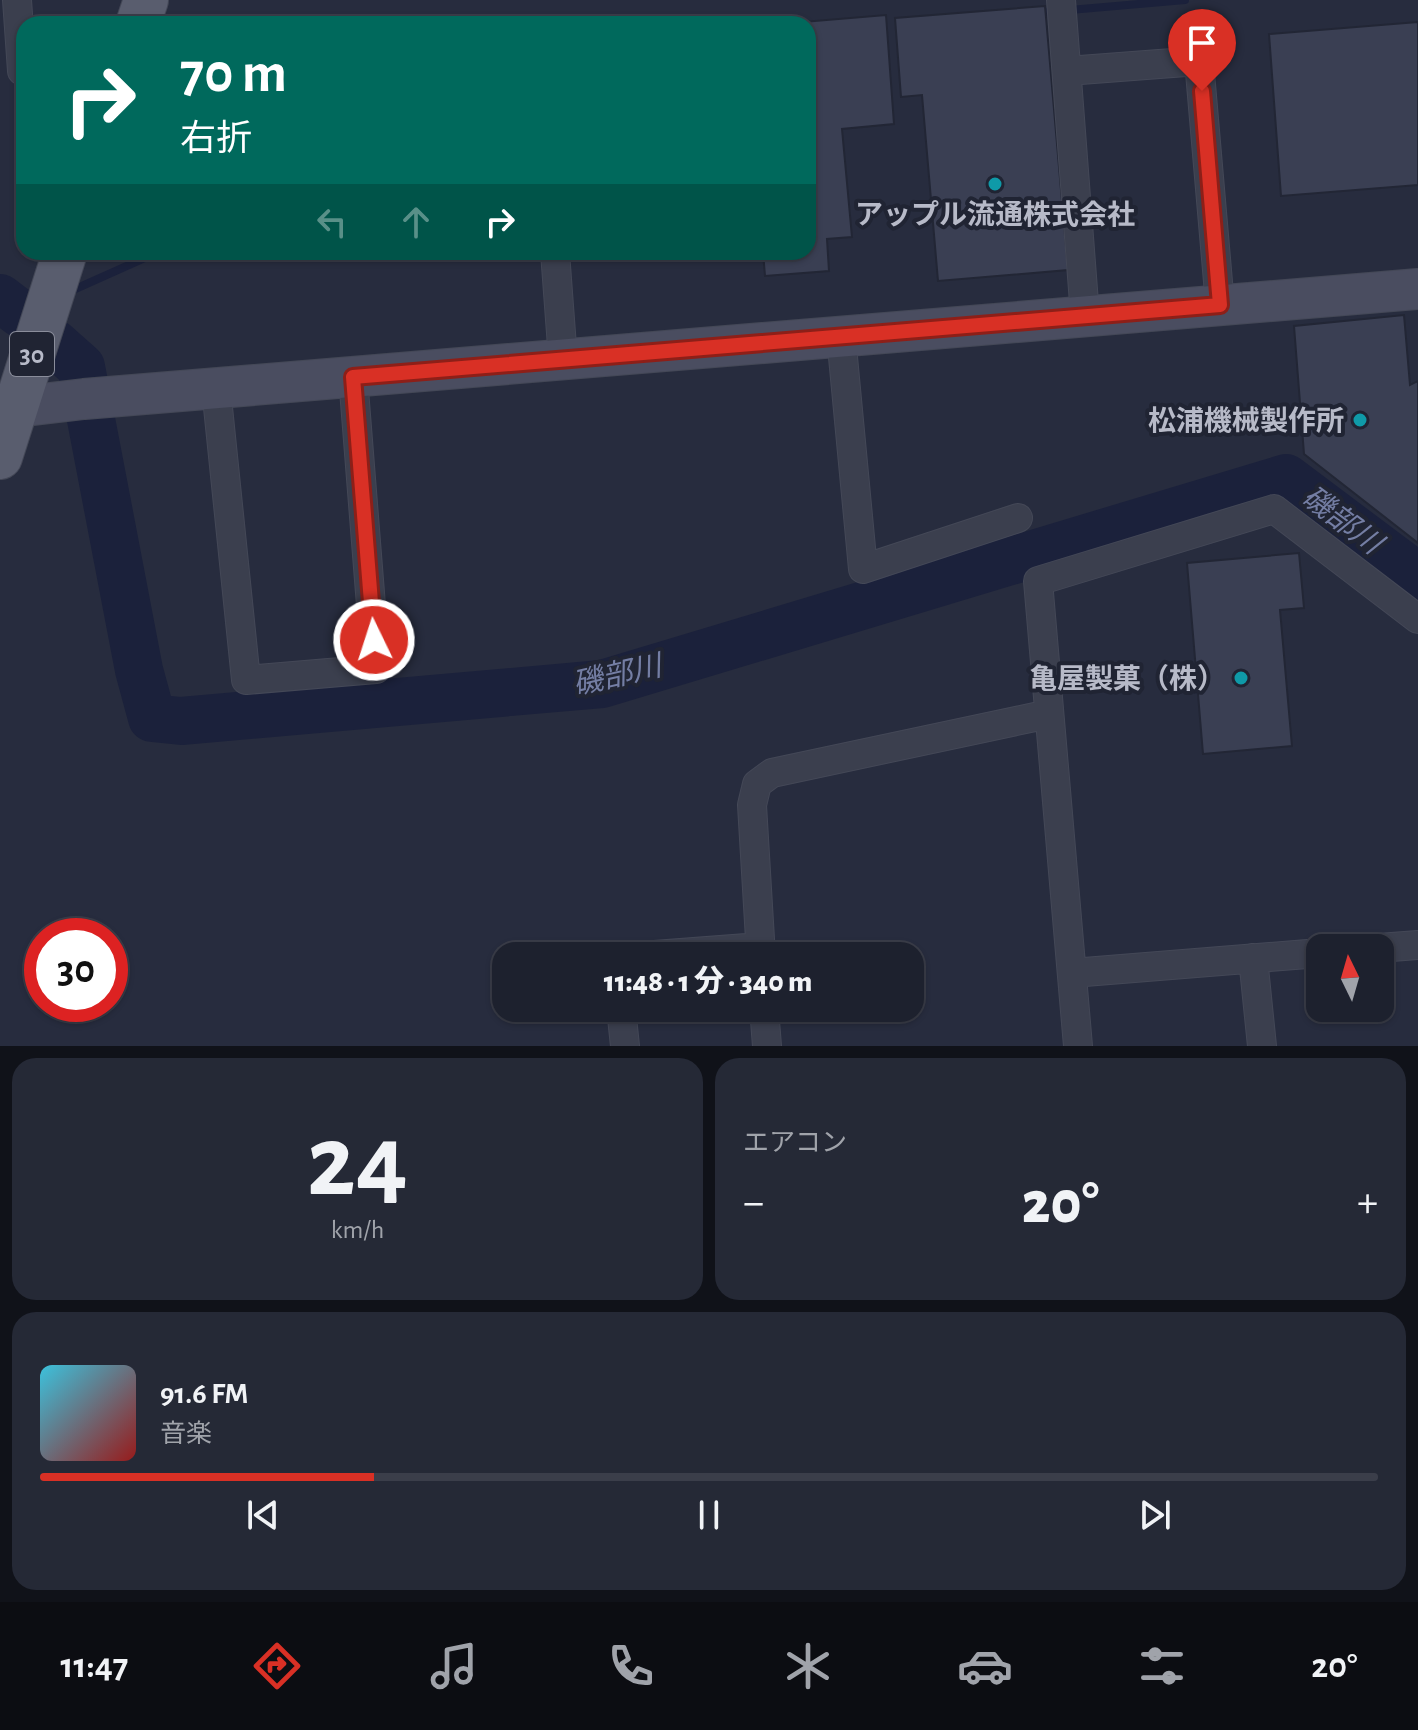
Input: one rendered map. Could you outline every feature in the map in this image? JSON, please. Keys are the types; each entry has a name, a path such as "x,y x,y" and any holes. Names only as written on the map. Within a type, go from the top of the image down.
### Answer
{"main road":[{"name":"30","path":"0,457 10,391 62,260"}],"street":[{"path":"1061,0 1085,316"},
{"path":"15,71 16,36"},
{"path":"1067,71 1199,61 1220,305"},
{"path":"556,260 563,360"},
{"path":"10,391 216,388 1418,289"},
{"path":"841,336 863,569 1018,518"},
{"path":"216,388 246,680 376,669 353,377"},
{"path":"1078,1046 1038,581 1274,509 1418,619"},
{"path":"760,942 752,805 757,784 772,773 1049,714"},
{"path":"1394,947 1418,945"},
{"path":"1072,973 1306,954"},
{"path":"1253,958 1262,1046"},
{"path":"622,1022 625,1046"},
{"path":"765,1022 767,1046"}],"building":[{"name":"アップル流通株式会社","path":"1045,6 1068,270 938,281 922,95 901,97 895,18"},
{"path":"886,15 894,124 842,129 852,237 827,239 829,271 765,276 764,260 816,260 816,21"},
{"path":"1418,22 1418,185 1281,196 1269,34"},
{"name":"松浦機械製作所","path":"1404,315 1410,385 1418,381 1418,543 1304,454 1294,326"},
{"name":"亀屋製菓（株）","path":"1299,553 1304,608 1280,610 1292,746 1203,754 1187,563"}],"waterway":[{"path":"1035,13 1185,0"},
{"path":"73,290 140,260"},
{"name":"磯部川","path":"0,298 21,314"},
{"name":"磯部川","path":"54,343 81,367 139,670 152,718 181,721 602,684 1286,478 1418,577"}],"place":[{"name":"アップル流通株式会社","path":"995,184"},
{"name":"松浦機械製作所","path":"1360,420"},
{"name":"亀屋製菓（株）","path":"1241,678"}],"route":[{"path":"374,640 353,377 1220,305 1202,91"}]}
